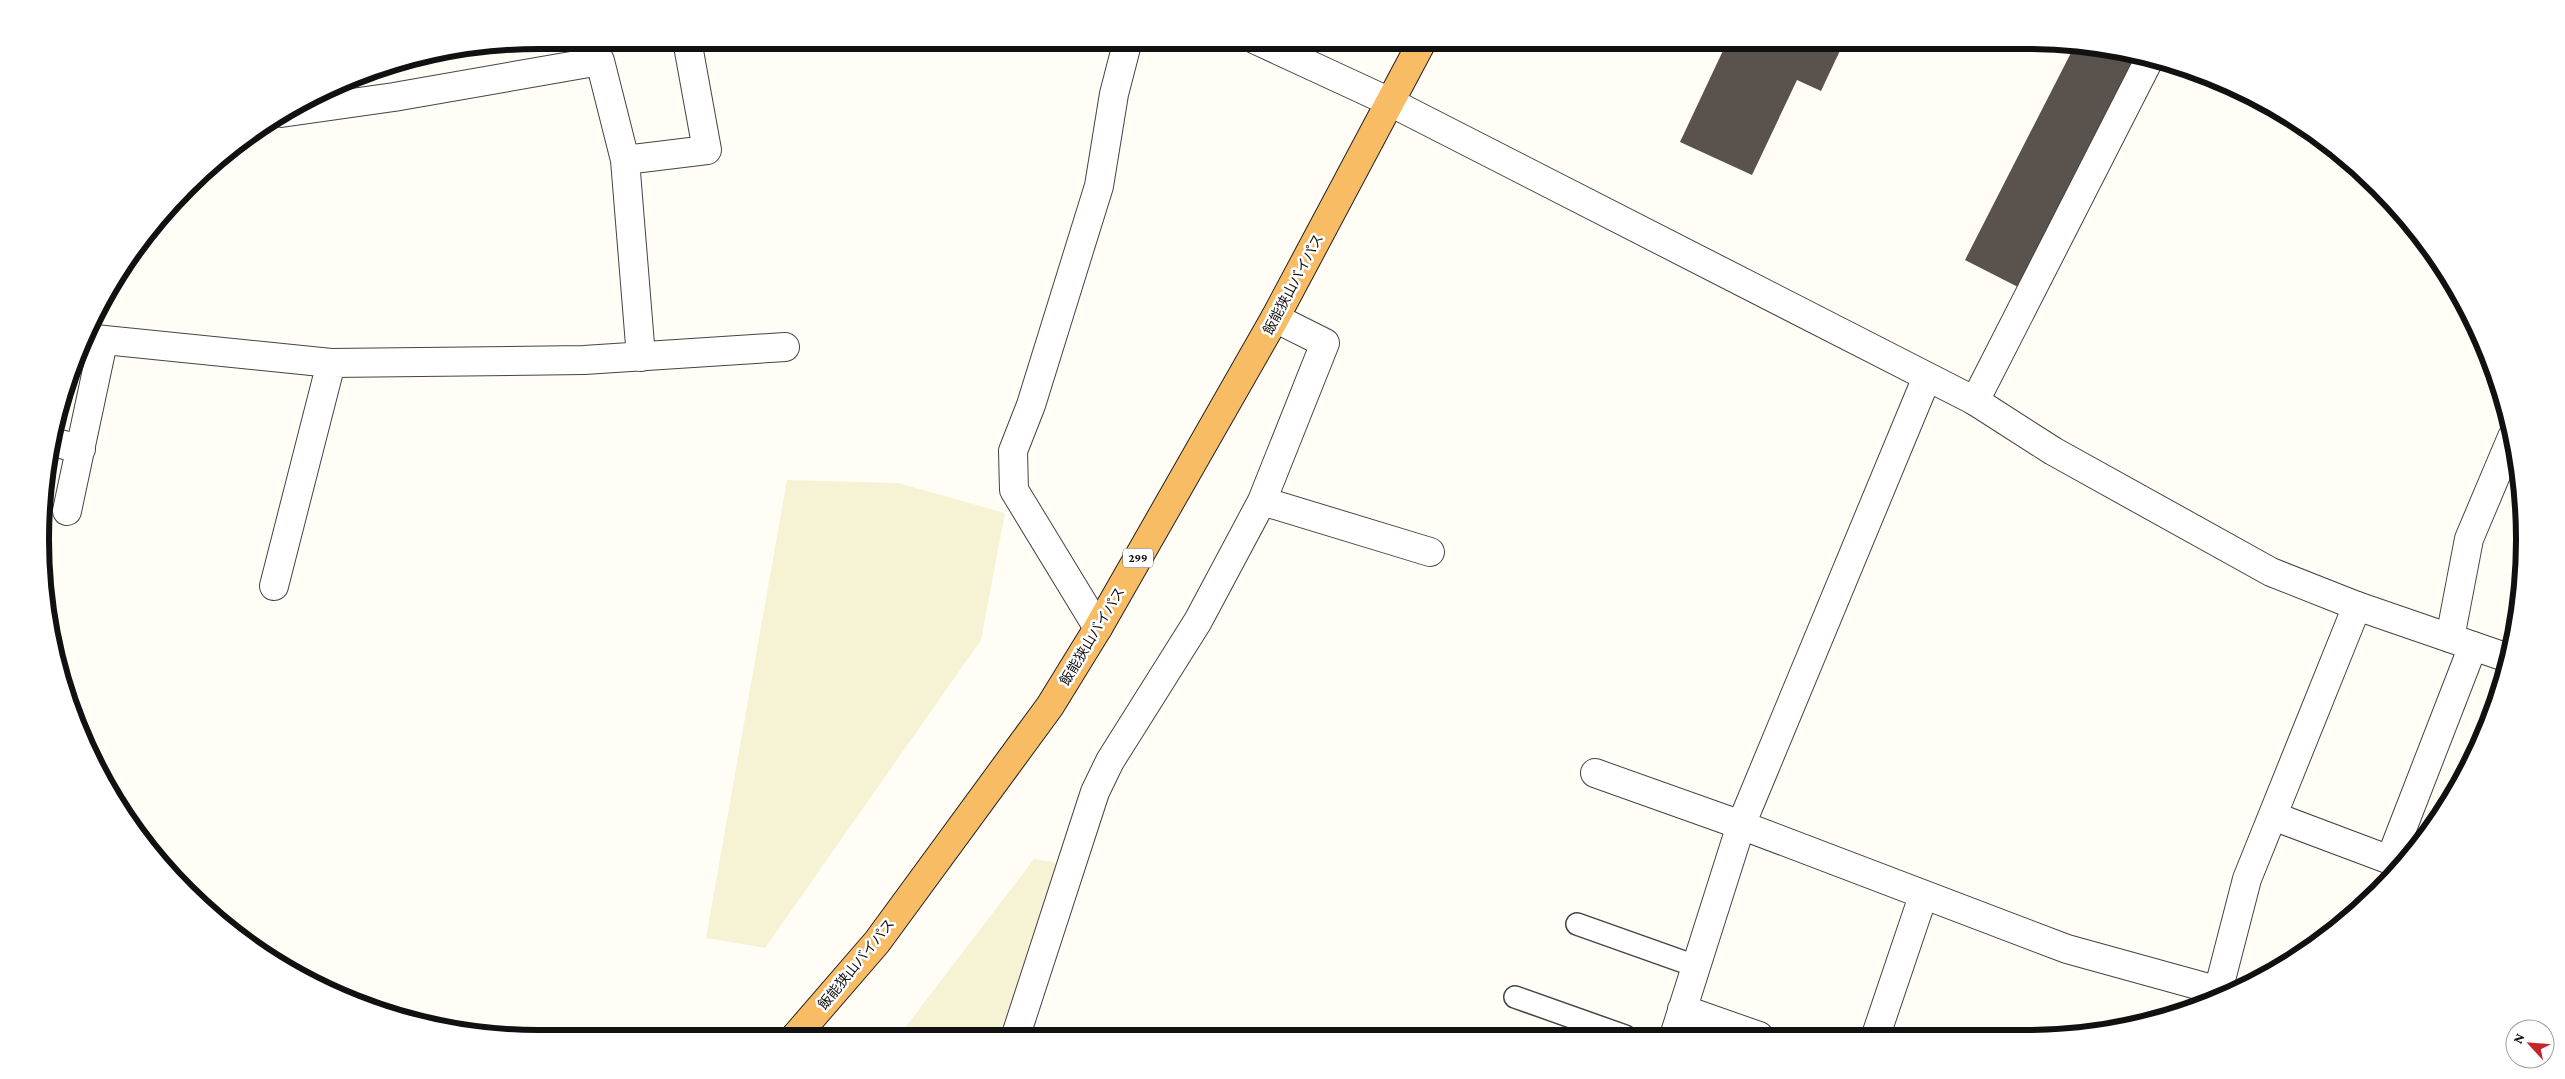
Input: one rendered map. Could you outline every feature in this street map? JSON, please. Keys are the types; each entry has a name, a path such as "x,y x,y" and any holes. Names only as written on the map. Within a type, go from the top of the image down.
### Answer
{"highway":[{"name":"飯能狭山バイパス","path":"801,1030 876,942 1050,706 1098,628 1275,318 1418,49"}],"street":[{"path":"625,160 708,150 689,49"},
{"path":"1098,628 1014,490 1014,451 1031,405 1099,186 1114,94 1126,49"},
{"path":"1275,49 1390,102 1975,401 2053,451 2215,543 2271,572 2357,606 2502,656"},
{"path":"301,110 394,97 595,51 625,160 641,356"},
{"path":"1975,401 2147,64"},
{"path":"1018,1030 1095,792 1110,761 1198,621 1262,501 1325,343 1275,318"},
{"path":"67,511 81,449 94,340 331,363 584,360 785,347"},
{"path":"274,586 331,363"},
{"path":"1676,1030 1698,967 1741,825 1927,376"},
{"path":"58,443 81,449"},
{"path":"2273,816 2390,860 2462,642 2469,539 2508,448"},
{"path":"1262,501 1430,552"},
{"path":"2223,989 2247,879 2357,606"},
{"path":"1595,773 1741,825 1923,896 2067,949 2215,992"},
{"path":"1878,1030 1923,896"},
{"path":"1682,1009 1742,1030"}],"lane":[{"path":"1577,924 1698,967"},
{"path":"1515,997 1607,1030"}],"shaded area":[{"path":"787,480 898,483 1005,513 981,640 765,948 706,938"},
{"path":"1034,859 1058,863 1009,1030 903,1030"}],"building":[{"path":"1724,49 1841,49 1821,91 1797,80 1752,175 1680,142"},
{"path":"2072,51 2134,61 2018,287 1965,260"}]}
